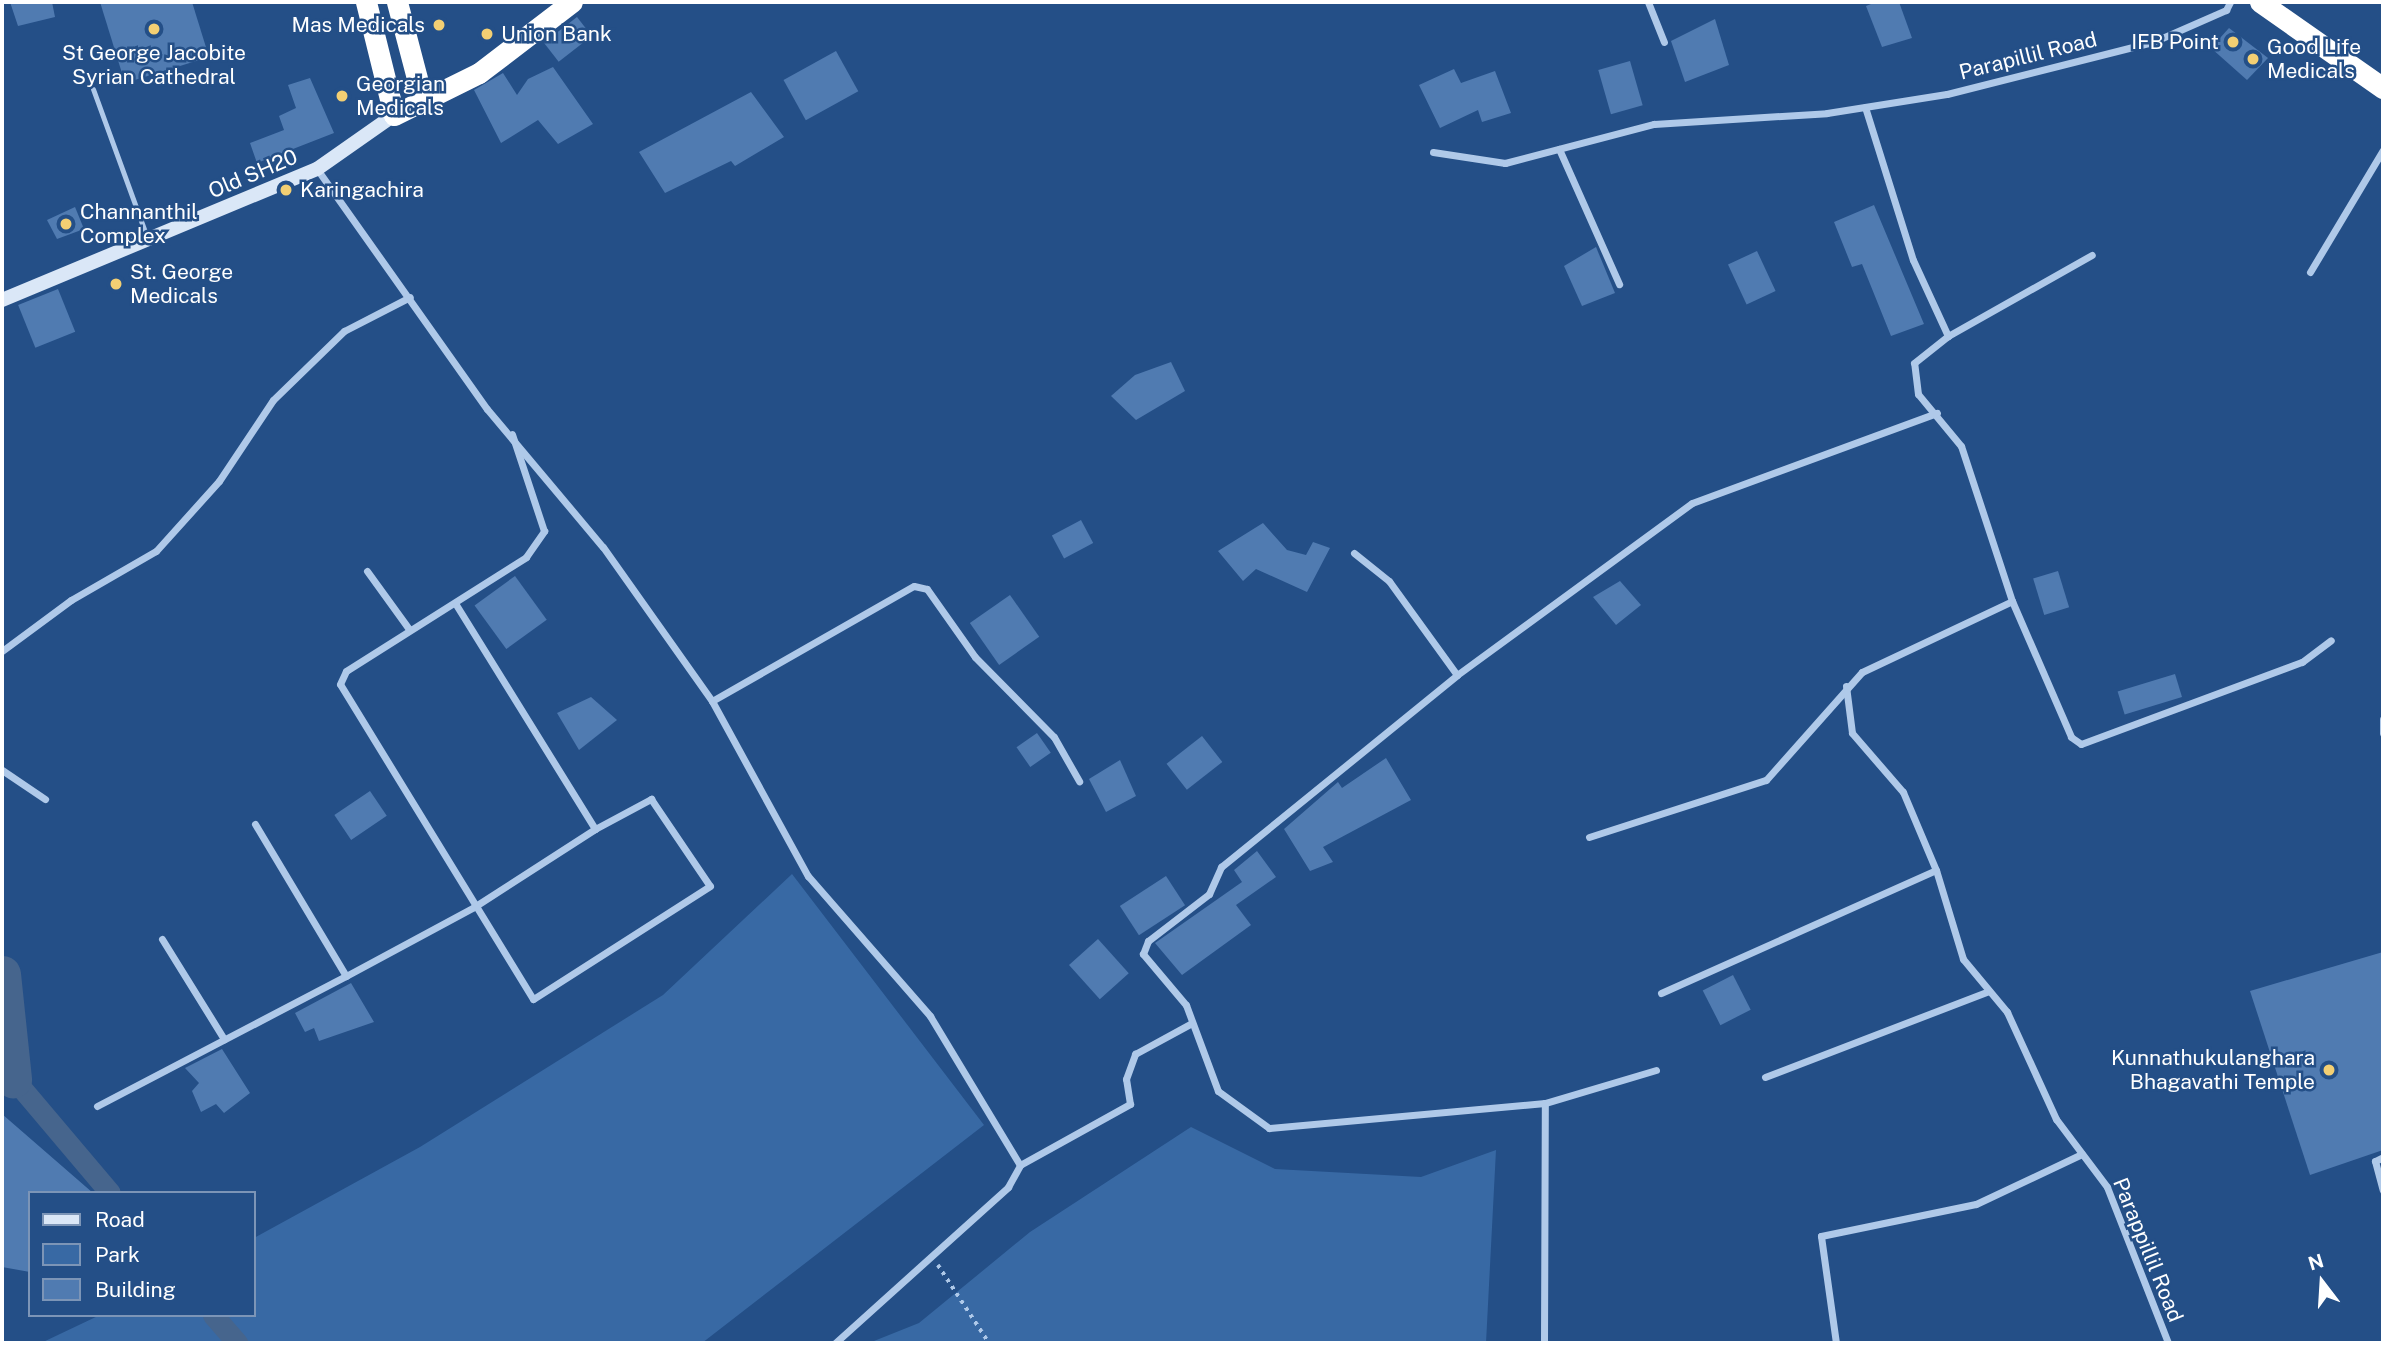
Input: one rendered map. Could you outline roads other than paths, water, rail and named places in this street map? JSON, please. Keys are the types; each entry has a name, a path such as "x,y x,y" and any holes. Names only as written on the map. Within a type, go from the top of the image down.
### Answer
{"highway":[{"path":"366,2 394,115 479,73 572,2"},
{"path":"397,2 424,101"},
{"path":"2260,2 2383,88"}],"main road":[{"name":"Old SH20","path":"2,300 149,243 317,169 394,115"}],"street":[{"path":"1648,2 1664,42"},
{"name":"Parapillil Road","path":"1433,152 1505,163 1654,124 1865,107 1947,94 2153,41 2226,10 2230,2"},
{"path":"1865,107 1913,260 1948,336"},
{"path":"1559,149 1619,284"},
{"path":"2310,272 2383,150"},
{"path":"317,169 487,409 512,434 603,547 712,701 808,876 930,1017 1020,1165"},
{"path":"2092,256 1948,336 1914,363 1918,394 1937,413 1961,446 2012,601 2071,737 2081,744 2302,662 2332,640"},
{"path":"2,651 71,600 156,551 219,481 273,400 344,331 410,297"},
{"path":"1656,1070 1545,1103 1269,1128 1218,1091 1190,1024 1186,1005 1150,967 1143,954 1148,942 1209,894 1221,867 1457,675 1692,503 1937,413"},
{"path":"97,1106 474,907 595,829 651,799 710,887 533,999 474,907 340,684 346,671 526,557 544,531 512,434"},
{"path":"1354,552 1389,581 1457,675"},
{"path":"367,571 409,629"},
{"path":"712,701 914,586 927,589 975,657 1054,737 1079,781"},
{"path":"1589,837 1766,780 1846,685 2012,601"},
{"path":"455,603 595,829"},
{"path":"1661,993 1936,870 1903,792 1852,733 1846,685"},
{"path":"2383,719 2383,733"},
{"path":"2,770 45,799"},
{"path":"255,824 346,976"},
{"name":"Parappillil Road","path":"1936,870 1963,958 2007,1012 2056,1119 2106,1187 2168,1343"},
{"path":"162,939 224,1039"},
{"path":"1765,1077 1990,991"},
{"path":"835,1343 1008,1187 1020,1165 1130,1104 1126,1079 1135,1054 1190,1024"},
{"path":"1545,1103 1545,1343"},
{"path":"1836,1343 1821,1236 1976,1204 2082,1154"},
{"path":"2383,1157 2375,1161 2383,1190"}],"lane":[{"path":"93,89 149,243"}],"waterway":[{"path":"2,974 13,1079"},
{"path":"2,1065 108,1191"},
{"path":"215,1317 237,1343"}],"place":[{"name":"Mas Medicals","path":"439,25"},
{"name":"St George Jacobite Syrian Cathedral","path":"154,29"},
{"name":"Union Bank","path":"487,34"},
{"name":"IFB Point","path":"2233,42"},
{"name":"Good Life Medicals","path":"2253,59"},
{"name":"Georgian Medicals","path":"342,96"},
{"name":"Karingachira","path":"286,190"},
{"name":"Channanthil Complex","path":"66,224"},
{"name":"St. George Medicals","path":"116,284"},
{"name":"Kunnathukulanghara Bhagavathi Temple","path":"2329,1070"}]}
